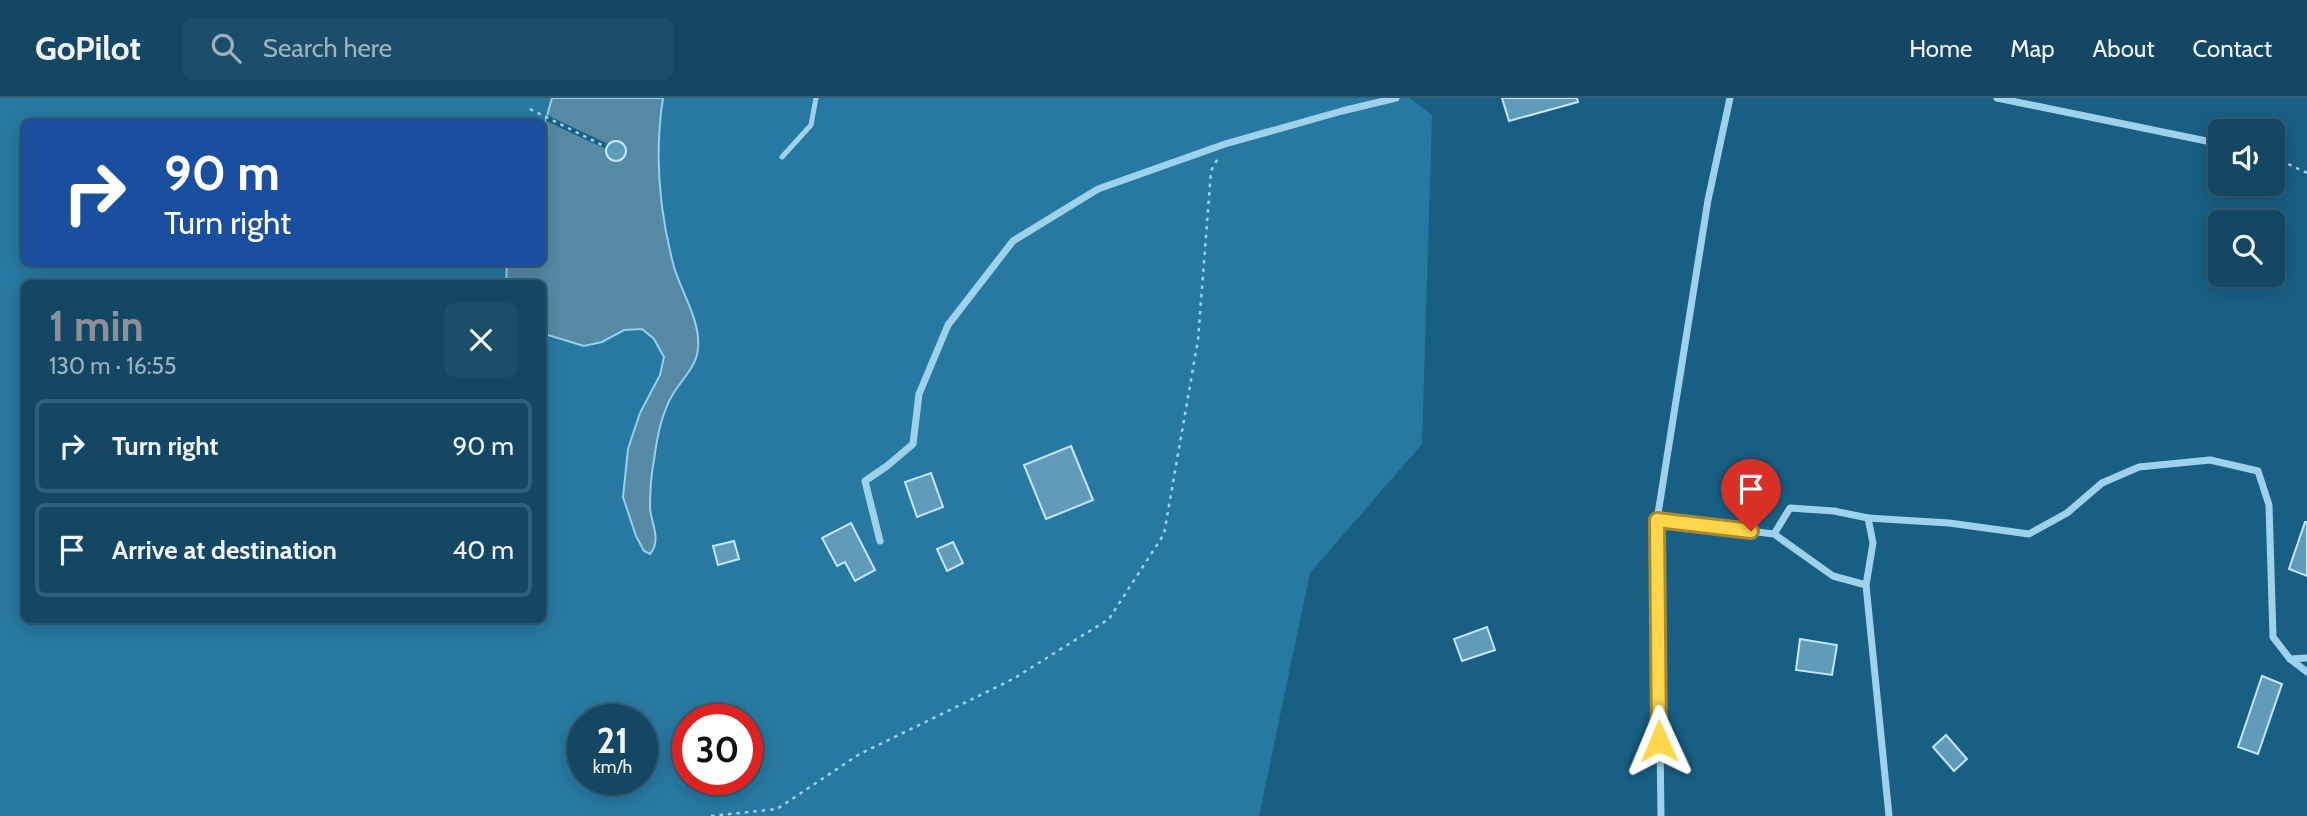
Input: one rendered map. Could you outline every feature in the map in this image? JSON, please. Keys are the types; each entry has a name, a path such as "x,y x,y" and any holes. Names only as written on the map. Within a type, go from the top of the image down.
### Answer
{"street":[{"path":"880,541 864,481 913,444 919,394 948,325 1013,241 1098,189 1225,144 1396,98"},
{"path":"1661,816 1657,520 1708,200 1730,98"},
{"path":"1997,98 2032,101 2208,141"},
{"path":"1774,534 1790,508 2029,534 2067,513 2102,483 2139,467 2210,460 2258,471 2269,505 2273,637 2290,659 2307,672"},
{"path":"1868,518 1873,543 1866,585 1889,816"},
{"path":"1657,520 1774,534 1833,576 1866,585"},
{"path":"2290,659 2307,658"}],"lane":[{"path":"782,157 811,125 816,98"}],"path":[{"path":"530,109 604,146"},
{"path":"711,816 777,809 858,755 1013,679 1109,619 1164,534 1198,340 1211,171 1225,144"},
{"path":"2285,163 2307,173"}],"shaded area":[{"path":"0,98 1410,98 1432,115 1422,444 1310,573 1259,816 0,816"},
{"path":"552,98 663,98 659,141 662,204 674,267 690,307 698,348 692,367 669,402 660,426 650,508 656,537 650,554 644,551 636,536 623,497 628,449 640,413 660,375 664,357 654,339 642,329 624,330 602,342 584,346 548,335 546,280 506,280 507,266 546,266 546,119"}],"pier":[{"path":"547,115 608,144 620,142 626,150 624,156 619,160 612,160 607,156 606,149 546,121"}],"building":[{"path":"1502,98 1577,98 1578,102 1509,121"},
{"path":"616,141 623,144 626,151 623,158 616,161 609,158 606,151 609,144"},
{"path":"1071,446 1093,500 1046,519 1024,465"},
{"path":"931,473 943,507 917,517 905,482"},
{"path":"2307,522 2307,576 2289,569"},
{"path":"851,523 875,570 855,581 845,562 837,566 822,538"},
{"path":"734,541 739,559 718,565 713,546"},
{"path":"953,542 963,563 947,571 937,549"},
{"path":"1487,627 1495,650 1462,661 1454,639"},
{"path":"1800,639 1837,645 1832,675 1796,670"},
{"path":"2262,676 2282,684 2258,754 2238,747"},
{"path":"1946,735 1967,759 1954,771 1933,747"}],"route":[{"path":"1659,741 1657,520 1751,531"}]}
